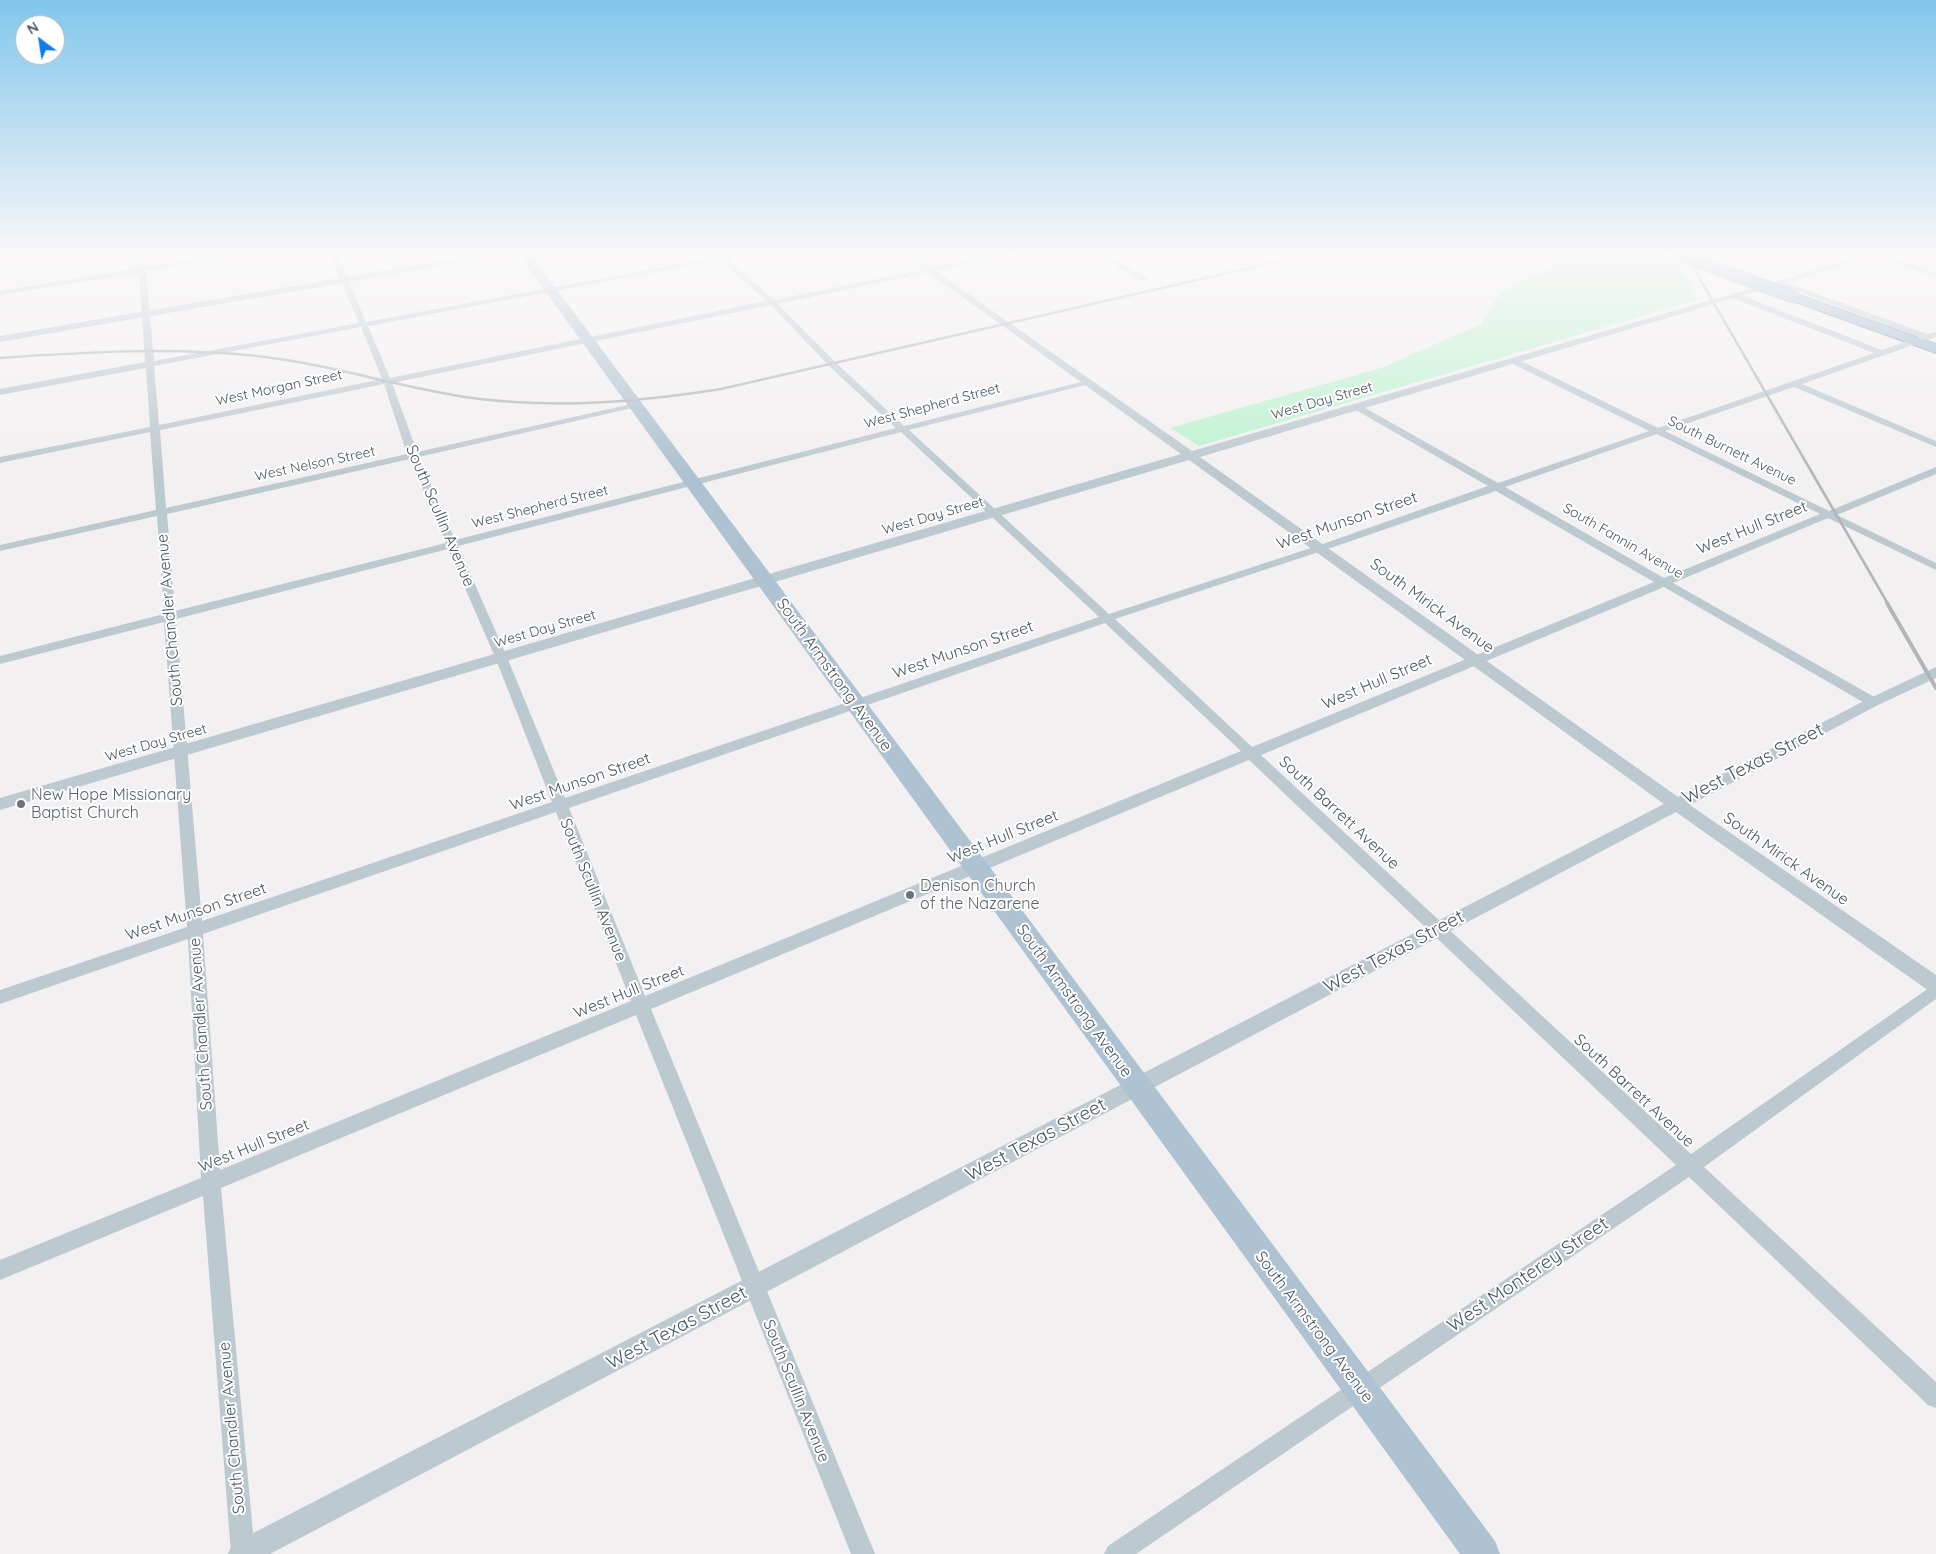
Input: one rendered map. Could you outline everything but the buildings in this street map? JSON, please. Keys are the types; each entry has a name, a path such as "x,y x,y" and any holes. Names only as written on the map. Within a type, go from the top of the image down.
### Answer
{"highway":[{"path":"1892,328 1926,338 1936,349"}],"main road":[{"name":"South Armstrong Avenue","path":"579,328 693,484 766,580 1136,1088 1482,1554"}],"street":[{"path":"0,339 66,328"},
{"name":"South Chandler Avenue","path":"146,328 151,364 160,512 170,616 195,930 212,1183 243,1554"},
{"path":"0,392 344,328"},
{"name":"South Scullin Avenue","path":"365,328 387,380 413,456 501,657 559,806 863,1554"},
{"name":"West Morgan Street","path":"0,460 650,328"},
{"name":"South Barrett Avenue","path":"797,328 831,363 1107,618 1688,1167 1936,1397"},
{"name":"South Mirick Avenue","path":"1010,328 1321,548 1676,804 1936,985"},
{"name":"West Day Street","path":"0,804 1628,328"},
{"path":"1817,328 1882,353"},
{"path":"1898,328 1926,338"},
{"name":"West Munson Street","path":"0,997 1107,618 1321,548 1926,338"},
{"name":"South Burnett Avenue","path":"1514,361 1936,567"},
{"name":"West Shepherd Street","path":"0,660 1086,382"},
{"path":"1793,383 1936,444"},
{"name":"West Nelson Street","path":"0,548 636,406"},
{"name":"South Fannin Avenue","path":"1357,407 1873,702"},
{"name":"West Hull Street","path":"0,1270 1252,754 1476,659 1830,516 1936,470"},
{"name":"West Texas Street","path":"243,1554 1676,804 1873,702 1936,672"},
{"name":"West Monterey Street","path":"1116,1554 1688,1167 1936,990"}],"green space":[{"path":"1473,328 1603,328 1199,446 1170,428 1381,368"}],"railway":[{"path":"0,358 128,351 225,353 284,360 472,398 535,403 566,403 628,400 721,389 989,328"},
{"path":"1728,328 1888,604"},
{"path":"1887,603 1936,688"}],"place":[{"name":"New Hope Missionary Baptist Church","path":"21,804"},
{"name":"Denison Church of the Nazarene","path":"910,895"}]}
